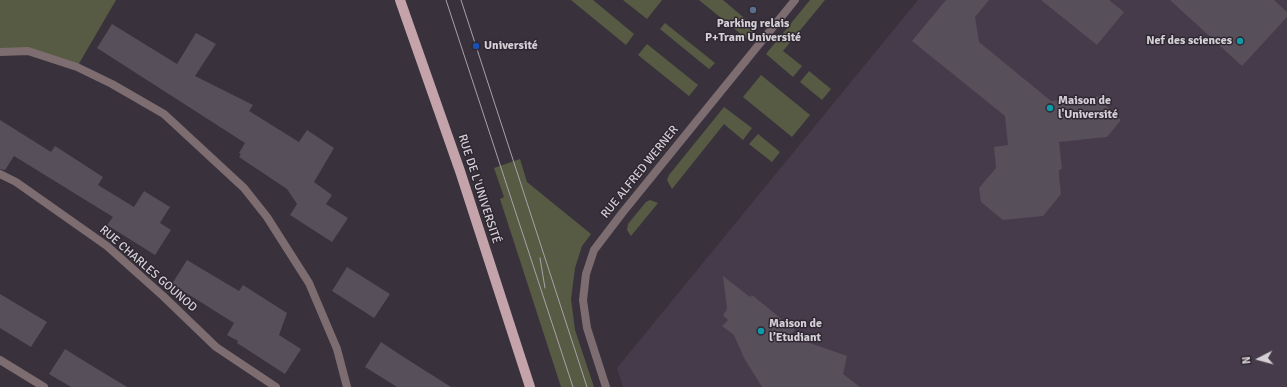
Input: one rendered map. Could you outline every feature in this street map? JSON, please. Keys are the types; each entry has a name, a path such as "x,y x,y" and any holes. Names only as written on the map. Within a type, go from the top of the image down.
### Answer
{"main road":[{"name":"RUE DE L'UNIVERSITÉ","path":"400,0 460,171 530,387"}],"street":[{"name":"RUE ALFRED WERNER","path":"606,387 587,328 583,300 586,274 594,250 794,0"},
{"path":"0,52 28,51 77,67 112,84 164,114 244,188 267,217 309,283 337,349 347,387"},
{"name":"RUE CHARLES GOUNOD","path":"0,174 16,182 107,246 163,296 216,347 276,387"},
{"path":"0,360 44,387"}],"shaded area":[{"path":"918,0 1287,0 1287,387 623,387 617,368"}],"green space":[{"path":"0,0 116,0 77,67 28,51 0,52"},
{"path":"571,0 593,0 634,34 626,45"},
{"path":"623,0 662,0 647,19"},
{"path":"699,0 723,0 756,28 747,39"},
{"path":"810,0 825,0 783,51 802,66 793,77 766,54"},
{"path":"665,23 715,63 709,69 660,29"},
{"path":"647,44 698,85 689,96 638,55"},
{"path":"809,71 831,89 822,100 800,82"},
{"path":"761,75 810,115 792,137 743,97"},
{"path":"724,107 752,128 743,140 724,124 672,189 667,180 669,175"},
{"path":"758,134 780,152 772,162 749,144"},
{"path":"520,159 527,182 591,234 582,246 575,268 571,299 575,330 594,387 561,387 500,199 504,197 494,168"},
{"path":"650,200 658,203 631,236 627,230 628,224 646,202"}],"building":[{"name":"Maison de l'Université","path":"946,0 989,0 975,17 979,42 1051,101 1104,96 1105,105 1121,120 1107,137 1059,142 1062,169 1059,170 1061,194 1043,216 1003,220 981,202 979,188 996,168 994,147 1008,145 1005,116 912,41"},
{"path":"1041,0 1109,0 1124,12 1097,45"},
{"name":"Nef des sciences","path":"1170,0 1274,0 1287,12 1287,17 1242,66"},
{"path":"112,24 177,64 196,33 216,44 195,76 253,105 249,111 299,142 307,130 334,148 314,182 332,195 326,204 348,218 332,242 290,215 297,204 287,189 239,157 241,154 239,153 245,143 97,48"},
{"path":"0,120 51,152 55,146 103,177 98,185 134,207 144,191 170,207 160,223 171,230 155,255 107,225 113,217 14,156 5,170 0,169"},
{"path":"187,260 239,291 243,285 287,313 279,335 301,349 285,374 227,335 234,323 172,284"},
{"path":"347,267 390,294 374,318 332,291"},
{"name":"Maison de l’Etudiant","path":"723,276 750,297 752,295 795,330 790,336 847,356 843,374 860,387 762,387 744,358 734,335 722,326 728,320 723,315 727,309"},
{"path":"0,294 47,322 31,347 0,328"},
{"path":"381,342 451,387 397,387 365,367"},
{"path":"65,349 127,387 71,387 49,374"}],"tram line":[{"path":"446,0 573,387"},
{"path":"461,0 587,387"},
{"path":"540,258 545,288"}],"place":[{"name":"Parking relais P+Tram Université","path":"753,10"},
{"name":"Nef des sciences","path":"1240,41"},
{"name":"Université","path":"476,46"},
{"name":"Maison de l'Université","path":"1050,108"},
{"name":"Maison de l’Etudiant","path":"761,331"}]}
